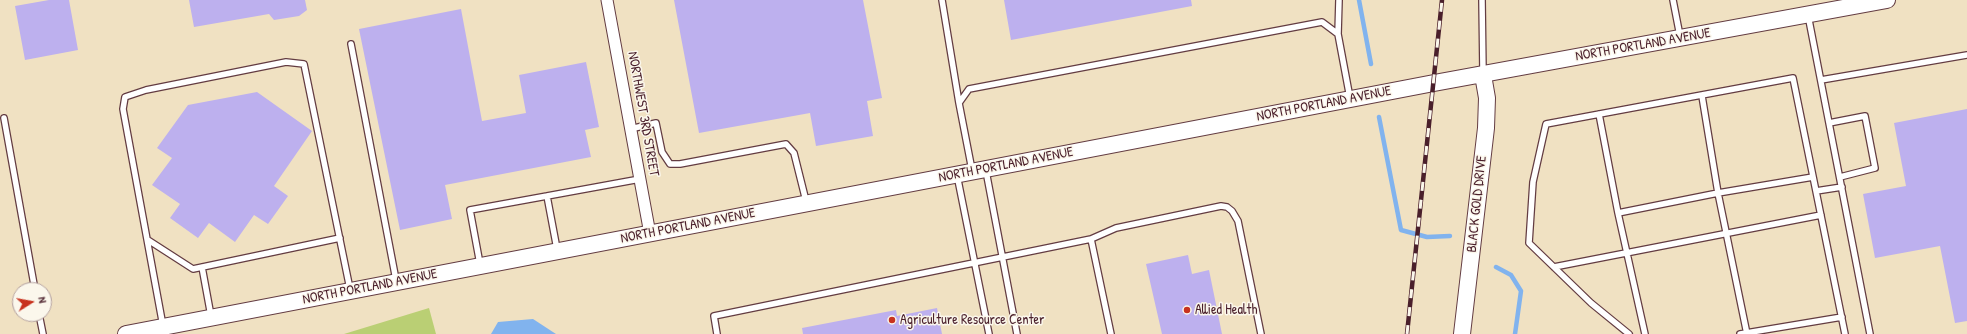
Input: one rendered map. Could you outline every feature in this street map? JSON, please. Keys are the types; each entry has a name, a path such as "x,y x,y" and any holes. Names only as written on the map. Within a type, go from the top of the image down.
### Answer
{"main road":[{"name":"NORTH PORTLAND AVENUE","path":"126,334 1483,74 1808,15 1854,3 1887,0"},
{"name":"BLACK GOLD DRIVE","path":"1462,334 1486,128 1487,98 1483,74"}],"street":[{"name":"NORTHWEST 3RD STREET","path":"607,0 650,234"}],"lane":[{"path":"942,0 972,172 974,264 989,334"},
{"path":"1339,0 1338,34 1350,100"},
{"path":"1482,0 1483,74"},
{"path":"1673,0 1680,38"},
{"path":"1808,15 1870,334"},
{"path":"959,103 969,88 1322,22 1338,34"},
{"path":"351,44 397,282"},
{"path":"1821,80 1967,55"},
{"path":"163,327 123,109 125,96 146,90 286,62 304,64 351,291"},
{"path":"1629,334 1591,303 1529,243 1533,182 1546,124 1702,96 1752,84 1793,78 1845,334"},
{"path":"1702,96 1718,193 1747,334"},
{"path":"1599,114 1618,213 1645,334"},
{"path":"1829,123 1865,116 1876,168 1840,177"},
{"path":"4,118 34,282"},
{"path":"630,129 656,123 662,152 670,164 680,164 786,144 794,153 807,204"},
{"path":"972,172 1002,258 1017,334"},
{"path":"1618,213 1718,193 1813,177"},
{"path":"480,266 470,210 640,179"},
{"path":"1816,191 1842,187"},
{"path":"547,196 557,252"},
{"path":"717,334 714,316 1091,239 1116,228 1222,206 1227,207 1232,211 1238,221 1261,334"},
{"path":"1554,267 1821,215"},
{"path":"148,240 193,269 340,238"},
{"path":"1091,239 1110,334"},
{"path":"202,267 211,318"},
{"path":"1740,334 1842,317"},
{"path":"41,322 43,334"}],"green space":[{"path":"429,308 436,334 344,334"}],"water":[{"path":"533,319 556,334 491,334 498,322"}],"building":[{"path":"49,0 69,0 78,50 25,60 15,6"},
{"path":"189,0 305,0 307,10 299,16 274,20 269,14 194,27"},
{"path":"674,0 863,0 882,98 867,101 873,136 816,146 810,113 699,133"},
{"path":"1004,0 1191,0 1192,6 1011,40"},
{"path":"461,9 482,121 526,113 519,75 586,62 599,127 585,130 591,157 445,185 452,219 400,230 359,29"},
{"path":"257,92 312,131 274,186 288,196 268,224 254,215 235,242 209,223 198,238 170,218 180,204 152,185 172,158 157,148 188,105"},
{"path":"1967,109 1967,321 1955,323 1940,246 1875,258 1863,194 1906,186 1894,123"},
{"name":"Allied Health","path":"1188,255 1192,274 1209,270 1222,334 1162,334 1146,264"},
{"name":"Agriculture Resource Center","path":"937,308 942,334 803,334 802,328 896,310 897,316"}],"waterway":[{"path":"1359,0 1371,64"},
{"path":"1379,117 1401,230 1427,237 1450,236"},
{"path":"1496,267 1511,275 1521,291 1515,334"}],"railway":[{"path":"1407,334 1442,0"}],"place":[{"name":"Allied Health","path":"1187,310"},
{"name":"Agriculture Resource Center","path":"892,320"}]}
